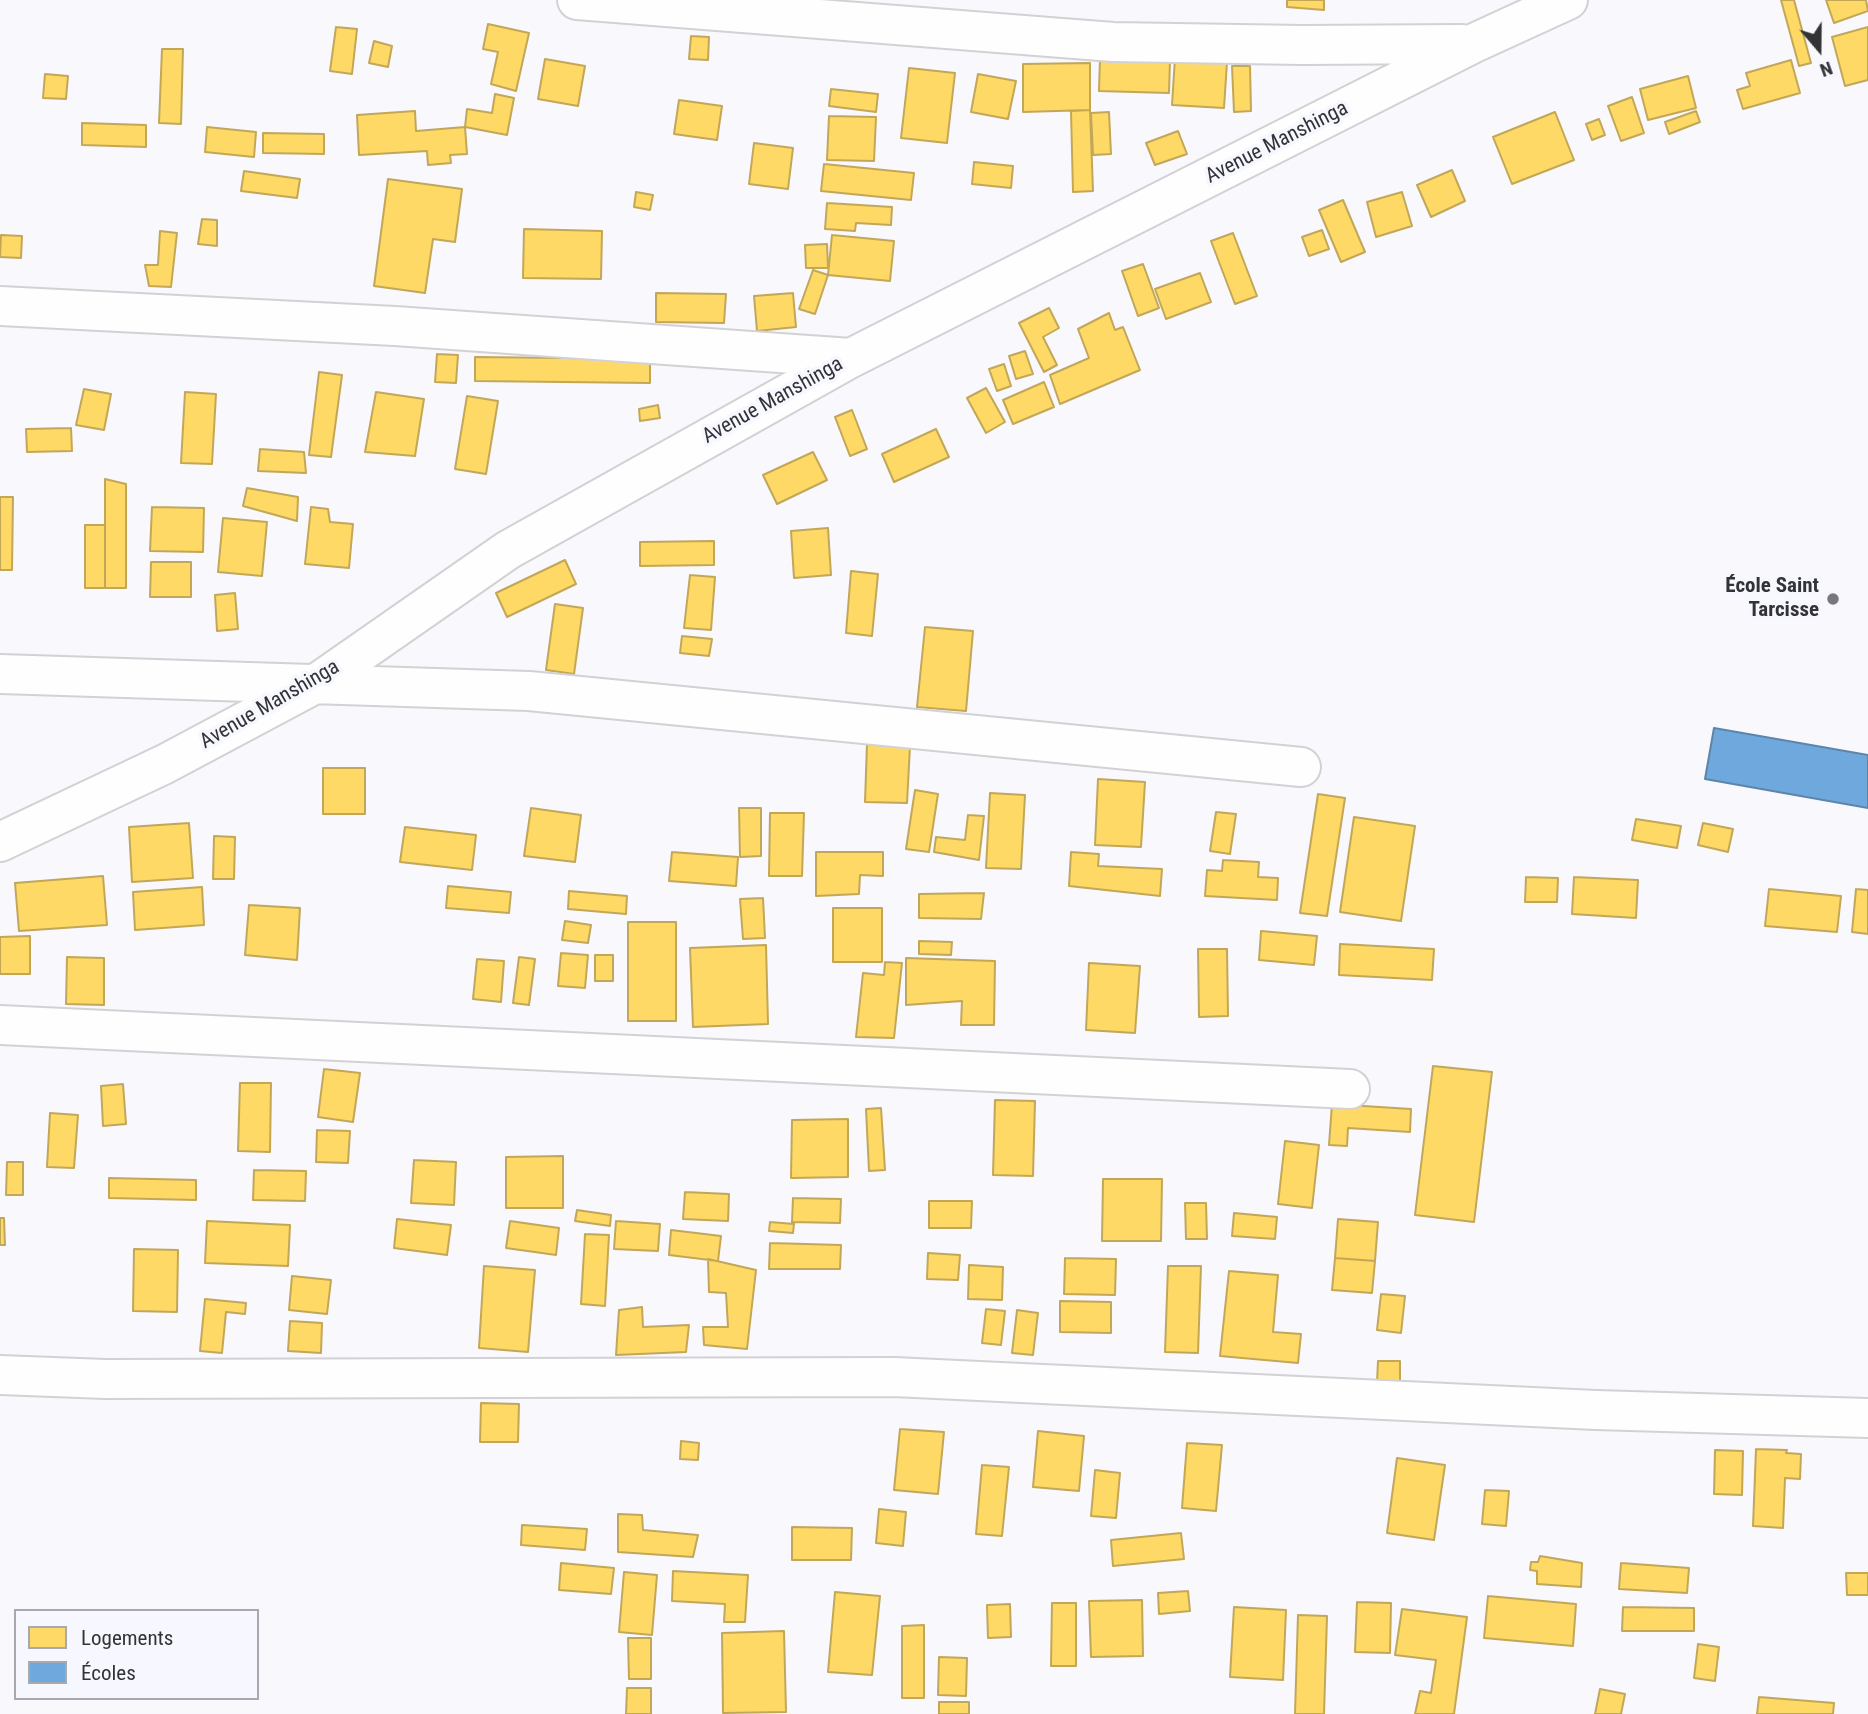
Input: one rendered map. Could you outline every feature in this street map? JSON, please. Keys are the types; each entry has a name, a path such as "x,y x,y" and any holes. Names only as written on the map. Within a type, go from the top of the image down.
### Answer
{"street":[{"path":"577,0 1113,42 1472,44"},
{"name":"Avenue Manshinga","path":"0,842 165,764 317,682 508,550 852,358 1472,44 1568,0"},
{"path":"0,306 395,326 852,358"},
{"path":"0,674 317,682 529,691 1301,766"},
{"path":"0,1026 1350,1089"},
{"path":"0,1375 105,1379 894,1377 1596,1410 1868,1418"}],"building: Logements":[{"path":"1287,0 1324,0 1324,10 1287,7"},
{"path":"1781,0 1794,0 1811,63 1799,66"},
{"path":"1826,0 1866,0 1868,11 1834,23"},
{"path":"488,24 529,33 516,91 491,84 498,52 483,49"},
{"path":"336,27 357,29 352,74 330,71"},
{"path":"1868,27 1868,80 1845,86 1832,37"},
{"path":"691,36 709,37 708,60 689,59"},
{"path":"374,41 392,46 388,67 369,63"},
{"path":"162,49 183,49 181,124 159,123"},
{"path":"1100,58 1170,60 1169,93 1099,91"},
{"path":"1175,58 1227,62 1224,108 1172,105"},
{"path":"545,59 585,66 578,106 538,99"},
{"path":"1791,60 1800,93 1743,109 1737,90 1750,86 1746,73"},
{"path":"1090,63 1090,110 1023,112 1023,64"},
{"path":"1232,66 1250,66 1251,111 1234,112"},
{"path":"909,68 955,73 947,143 901,138"},
{"path":"45,74 68,76 66,99 43,98"},
{"path":"978,74 1016,81 1008,119 971,112"},
{"path":"1688,76 1696,108 1648,120 1640,89"},
{"path":"831,89 878,94 876,112 829,106"},
{"path":"495,94 514,98 507,135 465,127 467,109 492,113"},
{"path":"1632,97 1644,133 1621,141 1608,106"},
{"path":"679,100 722,106 717,140 674,134"},
{"path":"1090,110 1093,191 1073,192 1071,111"},
{"path":"415,111 416,131 465,127 467,154 450,155 451,163 428,165 427,151 359,155 357,115"},
{"path":"1696,111 1700,122 1669,134 1665,122"},
{"path":"1109,112 1111,154 1093,155 1091,113"},
{"path":"1555,112 1574,160 1512,184 1493,137"},
{"path":"829,116 876,117 874,161 827,160"},
{"path":"1599,119 1605,135 1592,140 1586,124"},
{"path":"82,123 146,125 146,147 82,145"},
{"path":"207,127 256,132 254,157 205,152"},
{"path":"1178,131 1187,154 1155,165 1146,143"},
{"path":"263,133 324,134 324,154 263,153"},
{"path":"754,143 793,148 788,189 749,184"},
{"path":"974,162 1013,166 1011,188 972,184"},
{"path":"824,164 914,173 911,200 821,191"},
{"path":"1452,170 1465,201 1431,217 1417,185"},
{"path":"244,171 300,179 297,198 241,191"},
{"path":"388,179 462,189 455,242 433,239 425,293 374,286"},
{"path":"636,192 653,195 650,210 634,207"},
{"path":"1402,192 1412,226 1376,237 1367,202"},
{"path":"1343,200 1365,252 1341,262 1319,210"},
{"path":"827,203 892,207 891,225 856,223 855,231 825,229"},
{"path":"202,219 217,220 217,246 198,244"},
{"path":"524,229 602,231 601,279 523,278"},
{"path":"1322,230 1329,249 1309,256 1302,237"},
{"path":"160,231 177,233 171,287 149,286 145,265 158,265"},
{"path":"1233,233 1257,296 1235,304 1211,241"},
{"path":"1,235 22,236 21,258 0,257"},
{"path":"832,235 894,241 890,281 828,275"},
{"path":"827,244 828,268 806,268 805,245"},
{"path":"1143,264 1159,308 1138,316 1122,271"},
{"path":"813,270 828,275 815,314 799,309"},
{"path":"1200,273 1211,302 1166,319 1155,289"},
{"path":"656,293 726,294 724,323 656,322"},
{"path":"793,293 796,327 757,331 754,296"},
{"path":"1049,308 1059,328 1043,337 1057,365 1044,372 1019,323"},
{"path":"1109,313 1115,330 1123,327 1140,370 1060,404 1050,375 1089,358 1078,329"},
{"path":"1025,351 1033,374 1016,379 1009,356"},
{"path":"437,354 458,355 456,383 435,382"},
{"path":"475,357 650,359 650,383 475,381"},
{"path":"1004,364 1011,386 997,391 989,369"},
{"path":"319,372 342,375 331,457 309,455"},
{"path":"1044,382 1054,407 1013,424 1003,400"},
{"path":"986,388 1005,422 986,433 967,398"},
{"path":"84,389 111,394 104,430 76,425"},
{"path":"185,392 216,394 212,464 181,463"},
{"path":"376,392 424,399 415,456 365,452"},
{"path":"467,396 498,401 486,474 455,469"},
{"path":"658,405 660,418 640,421 639,409"},
{"path":"852,410 867,449 850,456 835,417"},
{"path":"71,428 72,451 27,452 26,429"},
{"path":"936,429 949,457 894,482 882,454"},
{"path":"260,449 304,452 306,473 258,471"},
{"path":"813,452 827,480 777,504 763,475"},
{"path":"105,479 126,484 126,588 105,588"},
{"path":"247,488 298,497 297,521 243,506"},
{"path":"0,497 13,497 12,570 0,570"},
{"path":"152,507 204,508 203,552 150,551"},
{"path":"311,507 328,509 330,522 353,524 349,568 305,564"},
{"path":"223,518 267,522 262,576 218,572"},
{"path":"85,525 105,525 105,588 85,588"},
{"path":"828,528 831,575 794,578 791,531"},
{"path":"714,541 714,565 640,566 640,542"},
{"path":"565,560 576,584 507,617 496,593"},
{"path":"151,562 191,562 191,597 150,597"},
{"path":"851,571 878,574 872,636 846,633"},
{"path":"690,575 715,577 711,630 684,628"},
{"path":"235,593 238,629 217,631 215,595"},
{"path":"555,604 583,608 574,674 546,670"},
{"path":"925,627 973,631 966,711 917,707"},
{"path":"682,636 712,639 709,656 680,653"},
{"path":"867,744 910,746 907,803 865,802"},
{"path":"323,768 365,768 365,814 323,814"},
{"path":"1098,779 1145,782 1141,847 1095,845"},
{"path":"915,790 938,794 929,852 906,849"},
{"path":"990,793 1025,795 1021,869 986,868"},
{"path":"1318,794 1345,798 1327,916 1300,913"},
{"path":"531,808 581,815 575,862 524,856"},
{"path":"739,808 761,808 761,856 740,857"},
{"path":"1216,812 1236,814 1230,854 1210,851"},
{"path":"770,813 804,813 802,876 769,876"},
{"path":"968,815 984,816 979,860 934,852 936,837 965,840"},
{"path":"1354,817 1415,826 1401,921 1340,912"},
{"path":"1636,819 1681,826 1677,848 1632,840"},
{"path":"189,823 193,878 132,882 129,827"},
{"path":"1703,823 1733,829 1728,852 1698,845"},
{"path":"405,827 476,835 472,870 400,862"},
{"path":"214,836 235,837 234,879 213,879"},
{"path":"672,852 738,857 736,886 669,881"},
{"path":"816,852 883,852 883,876 860,875 859,894 816,896"},
{"path":"1071,852 1099,854 1098,866 1162,869 1160,896 1069,886"},
{"path":"1223,860 1259,862 1258,877 1278,878 1277,900 1205,896 1207,870 1222,871"},
{"path":"103,876 107,925 19,931 15,883"},
{"path":"1526,877 1558,878 1557,902 1525,902"},
{"path":"1574,877 1638,880 1636,918 1572,914"},
{"path":"448,886 511,892 509,913 446,908"},
{"path":"202,887 204,925 135,930 133,892"},
{"path":"1769,889 1841,896 1837,932 1765,926"},
{"path":"1856,889 1868,890 1868,934 1852,932"},
{"path":"569,891 627,896 626,914 568,909"},
{"path":"984,893 981,919 919,918 919,894"},
{"path":"763,898 765,938 743,939 740,899"},
{"path":"249,905 300,908 297,960 245,955"},
{"path":"833,908 882,908 882,962 833,962"},
{"path":"565,921 591,925 588,943 562,940"},
{"path":"628,922 676,922 676,1021 628,1021"},
{"path":"1261,931 1317,936 1314,965 1259,960"},
{"path":"30,936 30,974 0,974 0,937"},
{"path":"919,941 952,942 951,955 919,954"},
{"path":"1340,944 1434,949 1432,980 1339,975"},
{"path":"766,945 768,1024 693,1027 690,948"},
{"path":"1198,949 1227,949 1228,1016 1199,1017"},
{"path":"561,953 588,955 585,988 558,986"},
{"path":"595,955 613,955 613,981 595,981"},
{"path":"67,957 104,958 104,1005 66,1004"},
{"path":"519,957 535,959 529,1005 513,1003"},
{"path":"906,958 995,961 994,1025 961,1025 962,1001 906,1005"},
{"path":"477,959 504,961 501,1002 473,999"},
{"path":"885,962 902,963 894,1038 856,1037 863,973 884,975"},
{"path":"1089,963 1140,966 1135,1033 1086,1030"},
{"path":"1433,1066 1492,1072 1474,1222 1415,1215"},
{"path":"324,1069 360,1073 353,1122 318,1117"},
{"path":"240,1083 271,1083 270,1152 238,1151"},
{"path":"123,1084 126,1124 103,1126 101,1086"},
{"path":"995,1100 1035,1101 1033,1176 993,1175"},
{"path":"1332,1104 1411,1109 1410,1132 1348,1128 1347,1146 1329,1145"},
{"path":"881,1108 885,1170 869,1171 866,1109"},
{"path":"50,1113 78,1115 74,1168 47,1167"},
{"path":"848,1119 848,1177 791,1178 792,1120"},
{"path":"317,1130 350,1131 348,1163 316,1162"},
{"path":"1285,1141 1319,1145 1312,1208 1278,1204"},
{"path":"563,1156 563,1208 506,1208 506,1157"},
{"path":"414,1160 456,1162 454,1205 411,1203"},
{"path":"7,1162 23,1162 23,1195 6,1195"},
{"path":"254,1170 306,1171 305,1201 253,1200"},
{"path":"109,1178 196,1180 196,1200 109,1198"},
{"path":"1103,1179 1162,1179 1161,1241 1102,1241"},
{"path":"685,1192 729,1194 728,1221 683,1219"},
{"path":"793,1198 841,1199 840,1223 792,1222"},
{"path":"929,1201 972,1201 971,1228 929,1228"},
{"path":"1185,1203 1206,1203 1207,1239 1186,1239"},
{"path":"577,1210 611,1215 610,1226 575,1221"},
{"path":"1234,1213 1277,1217 1275,1239 1232,1236"},
{"path":"0,1218 4,1218 5,1245 0,1245"},
{"path":"397,1219 451,1225 447,1255 394,1248"},
{"path":"1338,1219 1378,1222 1375,1261 1335,1258"},
{"path":"207,1221 290,1225 288,1266 205,1263"},
{"path":"510,1221 559,1228 556,1255 506,1248"},
{"path":"616,1221 660,1224 658,1251 614,1249"},
{"path":"770,1222 794,1224 793,1233 769,1231"},
{"path":"671,1230 721,1236 718,1261 669,1255"},
{"path":"585,1234 609,1235 605,1306 581,1304"},
{"path":"770,1243 841,1245 840,1269 769,1269"},
{"path":"134,1249 178,1250 177,1312 133,1311"},
{"path":"928,1253 960,1255 958,1280 927,1279"},
{"path":"1065,1258 1116,1259 1115,1295 1064,1294"},
{"path":"1335,1258 1375,1261 1372,1293 1332,1290"},
{"path":"708,1259 756,1270 747,1349 704,1345 703,1327 728,1327 726,1293 709,1292"},
{"path":"969,1265 1003,1267 1002,1300 968,1299"},
{"path":"484,1266 535,1270 528,1352 479,1348"},
{"path":"1168,1266 1201,1266 1198,1353 1165,1352"},
{"path":"1229,1271 1278,1275 1273,1332 1301,1334 1298,1363 1220,1356"},
{"path":"292,1276 331,1280 327,1314 289,1310"},
{"path":"1381,1294 1405,1296 1401,1333 1377,1330"},
{"path":"205,1299 246,1303 245,1314 226,1312 222,1353 200,1351"},
{"path":"1060,1301 1111,1302 1111,1333 1060,1332"},
{"path":"642,1307 643,1327 689,1325 686,1352 616,1355 619,1310"},
{"path":"986,1309 1005,1311 1001,1345 982,1343"},
{"path":"1017,1310 1038,1313 1033,1355 1012,1353"},
{"path":"290,1321 322,1323 321,1353 288,1351"},
{"path":"1378,1361 1400,1361 1400,1383 1377,1382"},
{"path":"481,1403 519,1404 518,1442 480,1442"},
{"path":"900,1429 944,1432 938,1494 894,1490"},
{"path":"1038,1431 1084,1436 1079,1491 1033,1487"},
{"path":"681,1441 699,1443 698,1460 680,1459"},
{"path":"1187,1443 1222,1445 1216,1511 1182,1508"},
{"path":"1756,1449 1787,1450 1786,1453 1801,1454 1800,1479 1785,1478 1783,1528 1753,1526"},
{"path":"1715,1450 1743,1451 1742,1495 1714,1494"},
{"path":"1397,1458 1445,1465 1434,1540 1387,1533"},
{"path":"982,1465 1009,1467 1002,1536 976,1534"},
{"path":"1095,1470 1120,1473 1116,1518 1091,1516"},
{"path":"1485,1490 1509,1491 1506,1526 1482,1524"},
{"path":"879,1509 906,1512 903,1546 876,1543"},
{"path":"618,1514 642,1515 643,1530 698,1535 693,1557 618,1552"},
{"path":"522,1525 587,1529 585,1550 521,1545"},
{"path":"792,1527 852,1528 851,1560 792,1560"},
{"path":"1181,1533 1184,1559 1113,1566 1111,1540"},
{"path":"1540,1556 1582,1563 1581,1587 1537,1584 1537,1571 1530,1570 1531,1562 1538,1562"},
{"path":"561,1563 614,1568 611,1594 559,1590"},
{"path":"1621,1563 1689,1568 1687,1593 1619,1589"},
{"path":"673,1571 748,1575 745,1622 724,1622 725,1604 672,1601"},
{"path":"624,1572 657,1575 652,1635 619,1632"},
{"path":"1846,1573 1868,1573 1868,1595 1847,1595"},
{"path":"1188,1591 1190,1611 1159,1614 1158,1593"},
{"path":"835,1592 880,1596 872,1675 828,1672"},
{"path":"1488,1596 1576,1604 1573,1646 1484,1638"},
{"path":"1142,1600 1143,1656 1091,1657 1089,1601"},
{"path":"1357,1602 1391,1603 1390,1653 1355,1652"},
{"path":"1052,1603 1076,1603 1076,1666 1051,1666"},
{"path":"1010,1604 1011,1637 988,1638 987,1605"},
{"path":"1234,1607 1286,1610 1283,1680 1230,1677"},
{"path":"1623,1607 1694,1608 1694,1631 1622,1631"},
{"path":"1402,1609 1467,1617 1454,1714 1415,1714 1420,1691 1431,1693 1436,1660 1395,1655"},
{"path":"1298,1615 1327,1616 1324,1714 1295,1714"},
{"path":"924,1625 924,1698 902,1698 902,1626"},
{"path":"784,1631 786,1712 723,1713 722,1633"},
{"path":"628,1638 651,1638 651,1679 629,1679"},
{"path":"1698,1644 1719,1647 1715,1681 1694,1678"},
{"path":"939,1657 967,1658 966,1696 938,1695"},
{"path":"627,1688 651,1688 651,1714 626,1714"},
{"path":"1600,1689 1625,1694 1621,1714 1595,1714"},
{"path":"1759,1697 1834,1703 1833,1714 1757,1714"},
{"path":"939,1702 969,1702 969,1714 939,1714"}],"building: Écoles":[{"path":"1714,728 1868,755 1868,808 1705,779"}],"place":[{"name":"École Saint Tarcisse","path":"1833,599"}]}
